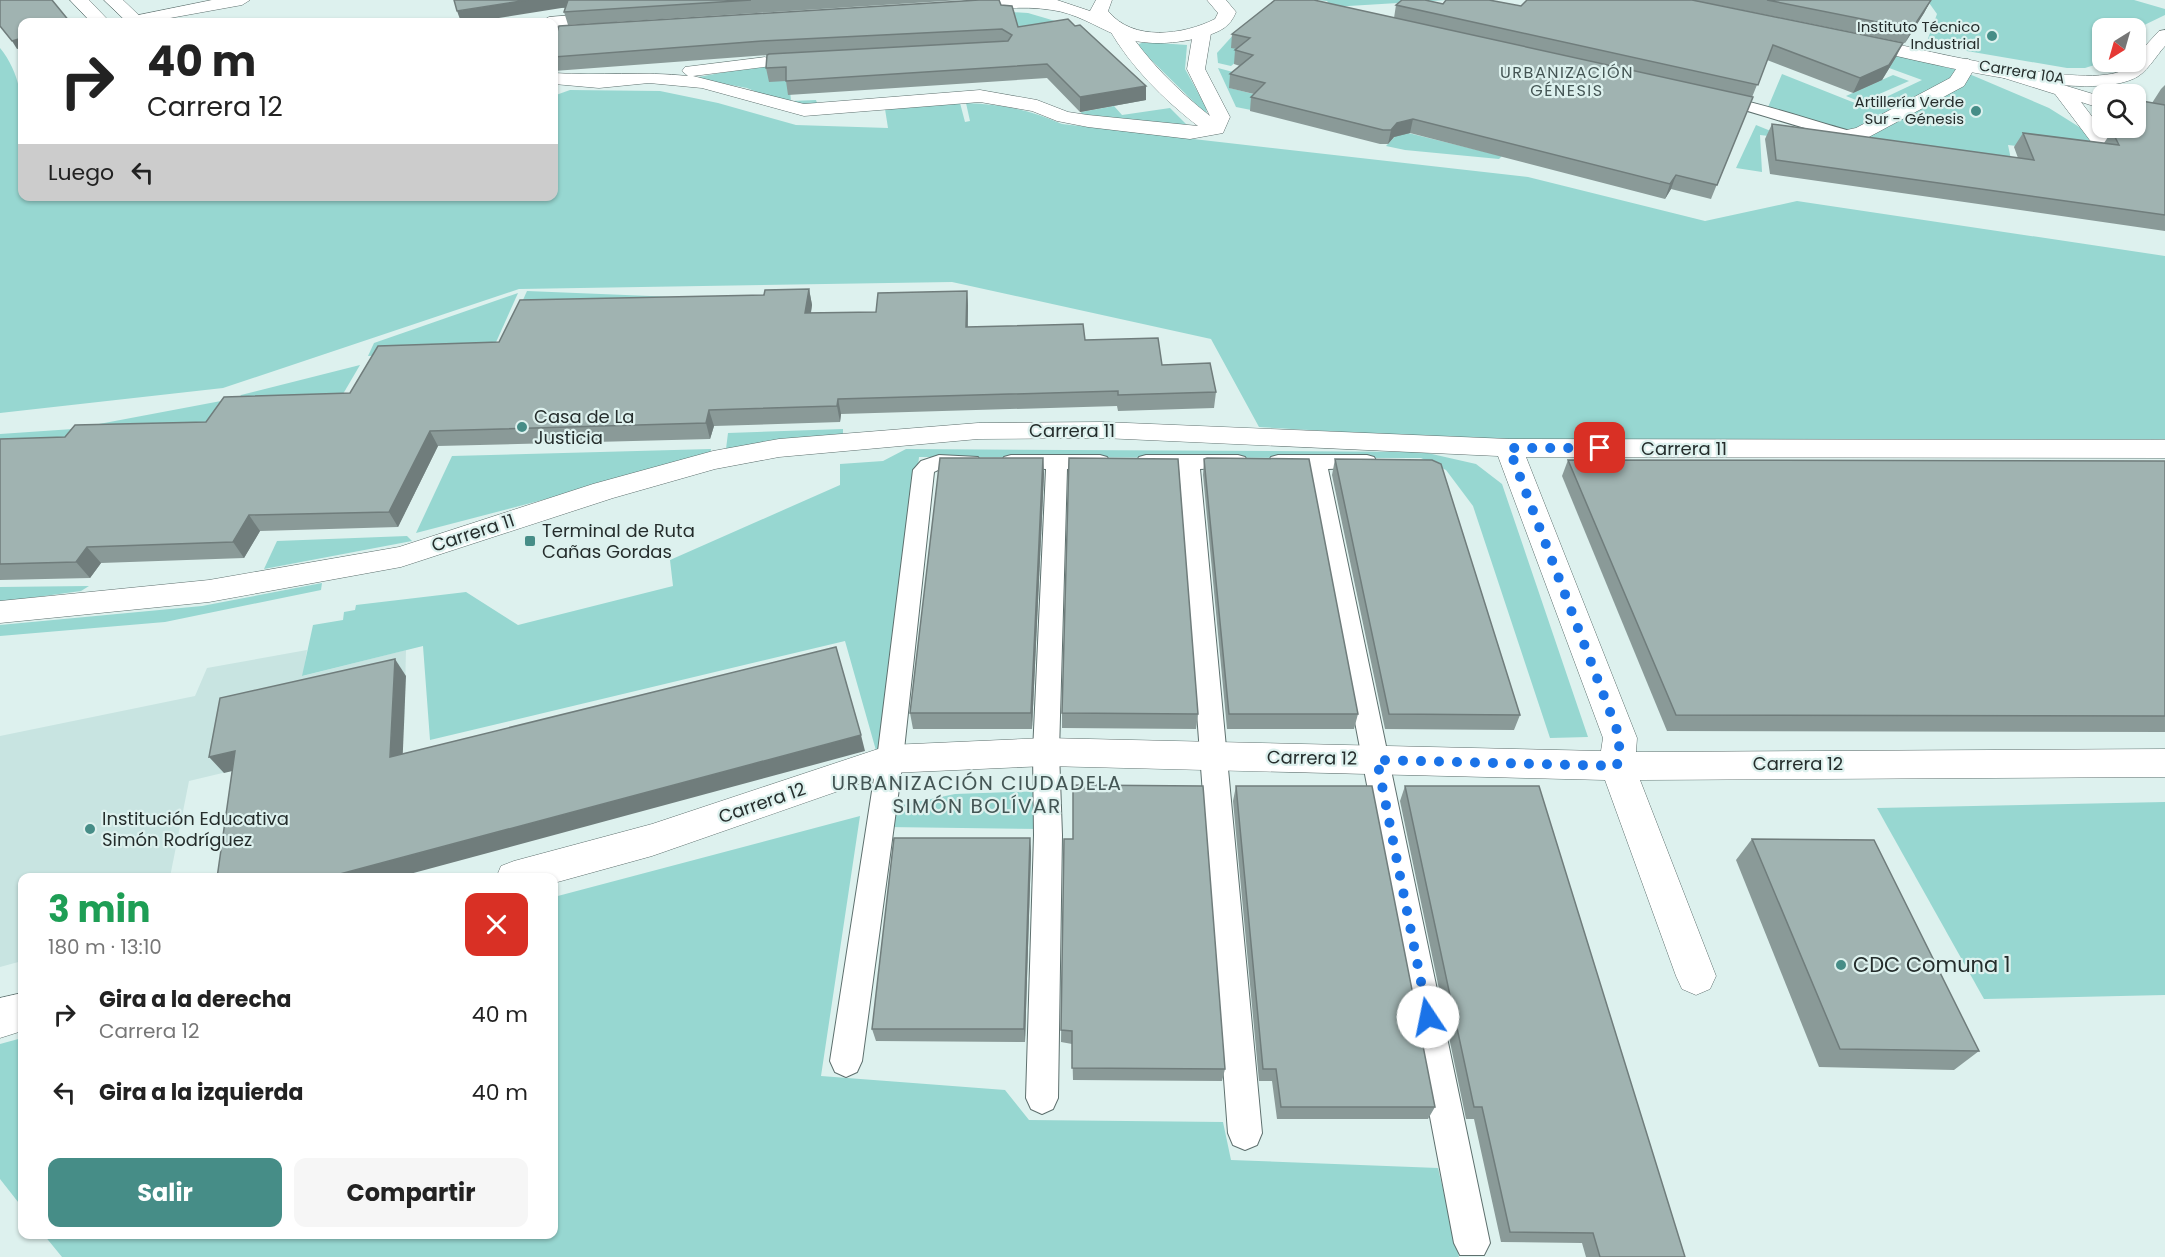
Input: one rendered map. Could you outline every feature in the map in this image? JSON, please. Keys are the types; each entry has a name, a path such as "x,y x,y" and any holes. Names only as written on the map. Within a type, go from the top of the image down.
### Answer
{"street":[{"path":"79,0 97,18"},
{"path":"113,0 130,18"},
{"path":"154,18 242,0"},
{"path":"1106,0 1099,11 1126,46 1197,117 1216,129"},
{"path":"944,8 1025,1 1056,5 1139,36 1164,38 1202,33 1223,22 1221,6 1244,0"},
{"path":"558,22 627,22 558,32"},
{"path":"1202,33 1196,69 1220,117 1216,129"},
{"name":"Carrera 10A","path":"1834,36 1990,68 2072,80 2107,80 2128,74 2165,35"},
{"path":"558,79 599,82 770,62"},
{"path":"1708,96 1761,108 1803,124 1849,135 1860,134 1957,82 1968,64"},
{"path":"1990,68 2092,100"},
{"path":"649,77 736,90 804,110 980,96 1037,106 1064,117 1190,133 1216,129"},
{"path":"2063,92 2092,129"},
{"name":"Carrera 11","path":"0,612 209,591 401,557 603,491 713,460 779,448 978,431 1103,430 1509,448 2165,449"},
{"path":"1509,448 1620,738 1617,766 1696,976"},
{"path":"846,1061 890,759 924,470 929,464 938,462 1421,462 1432,467"},
{"path":"1042,1098 1048,835 1046,752 1057,462"},
{"path":"1189,462 1245,1133"},
{"path":"1316,462 1472,1244"},
{"name":"Carrera 12","path":"532,873 652,840 890,759 1046,752 1617,766 2165,763"},
{"path":"0,1018 18,1013"}],"shaded area":[{"path":"1317,0 1447,0 1332,7 1327,1"},
{"name":"Instituto Técnico Industrial","path":"1927,0 2134,0 2165,9 2165,15 2146,24 2146,18 2092,18 2092,66 2085,68 2067,68 1926,44 1937,14"},
{"path":"1012,12 1028,13 1062,23 1020,34"},
{"path":"1235,33 1249,51 1231,66 1218,63 1217,53"},
{"path":"1144,42 1187,45 1185,69 1206,107 1207,115 1139,48 1139,44"},
{"path":"1838,47 1941,62 2049,108 2092,135 2101,156 2008,145 2013,169 1829,139 1766,112 1782,74 1865,107 1922,80 1837,49"},
{"path":"0,48 10,64 18,86 18,201 558,201 558,94 570,90 660,91 718,103 796,125 888,128 885,109 960,103 965,122 970,121 966,103 991,105 1027,111 1062,124 1528,177 1705,221 1797,201 2165,256 2165,439 1518,442 1259,427 1211,339 952,282 519,289 223,388 0,413"},
{"path":"763,65 789,80 791,101 816,100 817,103 811,107 779,101 747,88 693,78"},
{"path":"1218,68 1244,75 1230,88 1265,97 1251,110 1236,107"},
{"path":"1893,75 1909,81 1861,102 1846,96"},
{"path":"1114,106 1122,115 1170,108 1187,125 1183,128 1082,115 1081,112"},
{"path":"1756,125 1788,138 1760,135 1762,172 1736,168"},
{"path":"1400,131 1502,156 1499,159 1405,150 1386,146"},
{"path":"527,291 748,300 518,311"},
{"path":"518,293 493,349 368,356 374,343"},
{"path":"360,365 343,394 239,398 241,395"},
{"path":"221,401 209,424 90,430 99,424"},
{"path":"73,429 62,443 0,446 0,434"},
{"path":"843,429 843,439 725,457 728,433"},
{"path":"711,449 710,456 416,533 452,456"},
{"path":"906,449 1423,452 1476,464 1502,484 1588,737 1550,738 1473,506 1446,470 1421,458 919,457 886,751 877,754 845,641 430,740 423,646 302,676 313,625 343,620 344,612 355,610 356,605 466,592 518,625 673,586 670,560 840,485 840,464 883,461"},
{"path":"407,536 412,541 264,569 277,541"},
{"path":"322,583 321,590 165,622 0,636 0,625 202,606"},
{"path":"89,586 81,591 0,602 0,587"},
{"name":"Institución Educativa Simón Rodríguez","path":"307,650 303,676 406,650 404,730 189,781 171,873 18,873 18,962 0,967 0,736 195,696 207,668"},
{"path":"1043,791 1042,829 887,827 888,808 955,794"},
{"path":"2165,802 2165,995 1984,999 1877,808"},
{"path":"860,816 821,1076 1005,1090 1029,1120 1223,1122 1231,1160 1438,1168 1459,1257 62,1257 47,1239 558,1239 558,896"},
{"path":"18,1039 18,1202 0,1179 0,1044"}],"building":[{"path":"0,0 52,0 67,18 18,18 18,39 12,41 0,26"},
{"path":"454,0 528,0 457,11"},
{"path":"568,0 751,0 564,12"},
{"path":"999,0 1001,5 1012,6 1018,27 1068,19 1075,26 1080,25 1146,86 1080,97 1047,64 786,81 786,67 766,68 769,54 1008,41 1012,35 1002,29 762,41 558,57 559,26"},
{"path":"1275,0 1314,0 1753,97 1717,185 1676,175 1670,184 1413,119 1397,123 1391,130 1383,130 1251,97 1265,83 1230,74 1253,55 1235,50 1250,38 1232,34"},
{"path":"1402,0 1425,0 1443,4 1446,0 1489,0 1521,6 1527,0 1692,0 1903,43 1889,65 1860,78 1773,45 1758,85 1396,5"},
{"path":"1767,0 1931,0 1912,29"},
{"path":"2146,102 2165,105 2165,215 1776,160 1772,124 2034,160 2023,133 2119,145 2116,138 2146,138"},
{"path":"809,289 805,313 876,312 878,293 967,291 966,327 1083,324 1085,340 1158,338 1162,365 1210,363 1216,392 1118,395 1118,391 838,399 837,406 709,410 706,423 430,431 389,512 249,515 233,542 87,547 76,562 0,564 0,439 65,437 75,425 206,422 224,397 350,393 378,346 499,342 520,300 764,295 765,290"},
{"path":"940,458 1043,458 1031,713 910,713"},
{"path":"1069,458 1178,459 1198,714 1062,713"},
{"path":"1204,459 1309,459 1358,714 1229,714"},
{"path":"1335,459 1432,460 1441,464 1520,715 1389,714"},
{"path":"1568,460 2165,461 2165,716 1676,715"},
{"path":"836,647 861,735 344,873 218,873 235,751 209,757 220,698 395,659 390,757"},
{"path":"1073,785 1203,786 1225,1069 1072,1068 1072,1031 1061,1030 1064,839 1073,839"},
{"path":"1236,786 1372,786 1435,1107 1281,1107 1276,1069 1263,1069"},
{"path":"1405,786 1539,786 1685,1257 1600,1257 1593,1233 1510,1232 1482,1107 1474,1107"},
{"path":"894,838 1030,838 1024,1029 872,1029"},
{"name":"CDC Comuna 1","path":"1752,839 1874,840 1979,1051 1840,1049"}],"place":[{"name":"Instituto Técnico Industrial","path":"1992,36"},
{"name":"Artillería Verde Sur - Génesis","path":"1976,111"},
{"name":"Casa de La Justicia","path":"522,427"},
{"name":"Terminal de Ruta Cañas Gordas","path":"530,541"},
{"name":"Institución Educativa Simón Rodríguez","path":"90,829"},
{"name":"CDC Comuna 1","path":"1841,965"}],"district":[{"name":"URBANIZACIÓN GÉNESIS","path":"1567,81"},
{"name":"URBANIZACIÓN CIUDADELA SIMÓN BOLÍVAR","path":"977,794"}],"route":[{"path":"1428,1017 1377,760 1617,766 1620,738 1509,448 1600,448"}]}
